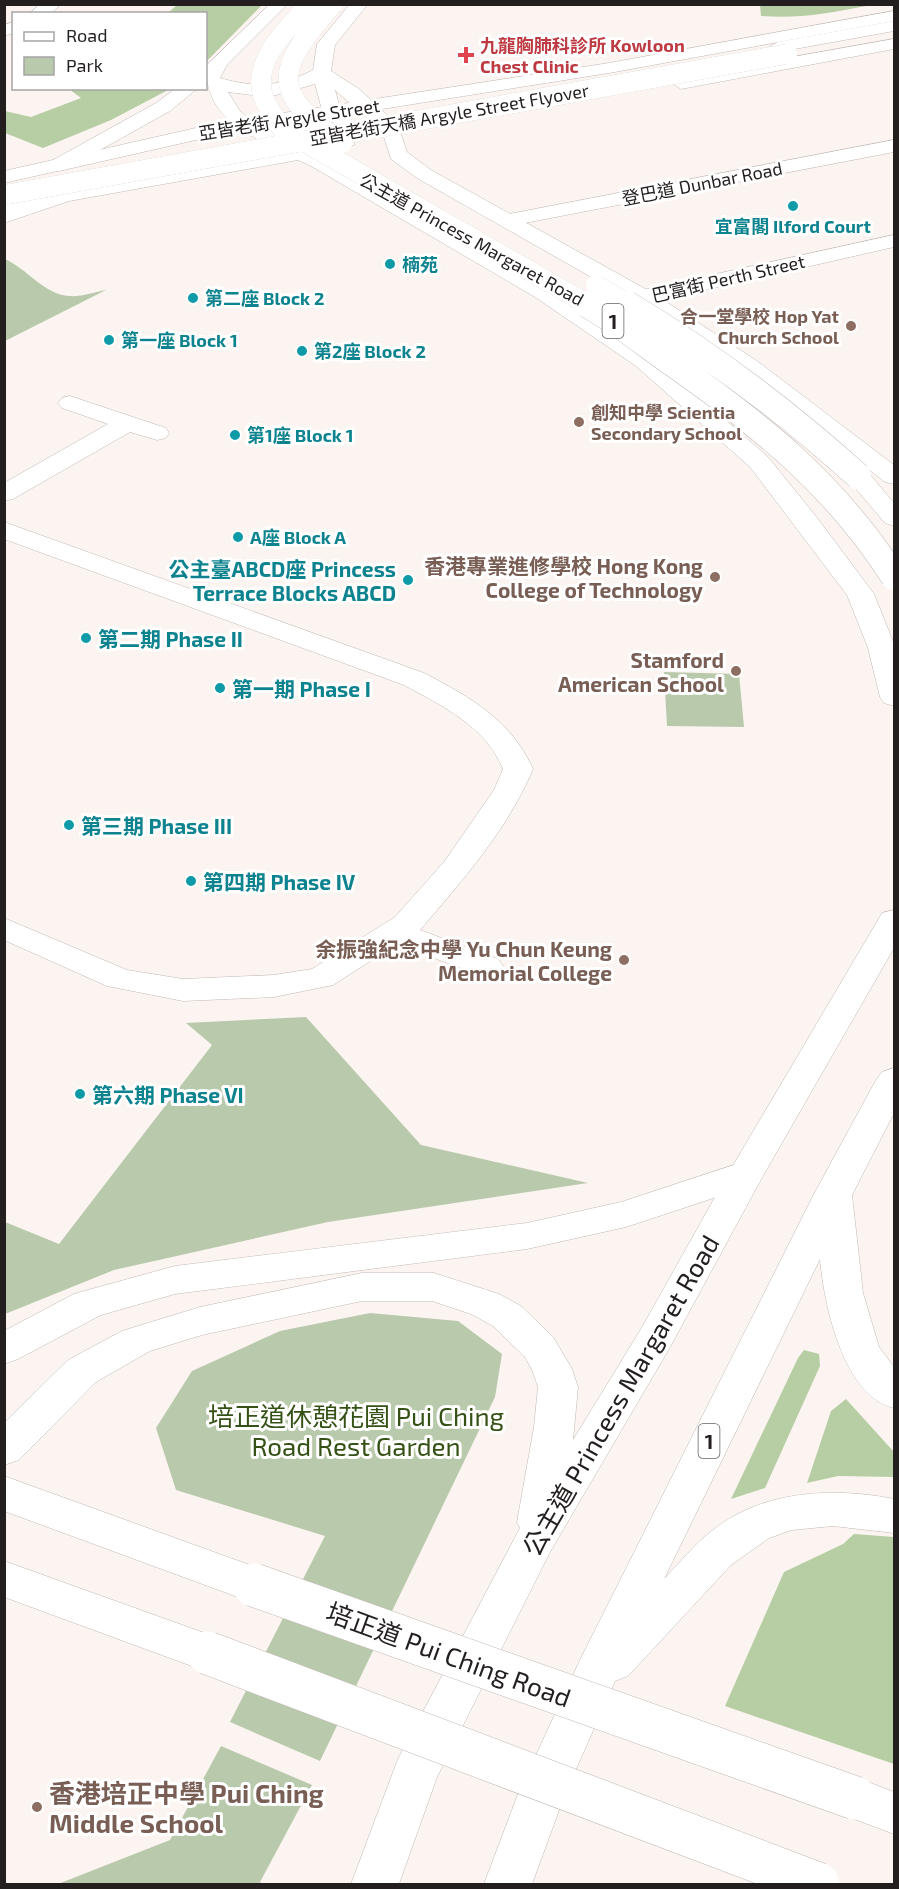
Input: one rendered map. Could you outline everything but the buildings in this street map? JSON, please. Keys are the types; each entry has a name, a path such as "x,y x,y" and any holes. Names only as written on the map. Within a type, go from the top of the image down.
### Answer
{"main road":[{"path":"40,12 53,4"},
{"path":"212,75 280,4"},
{"name":"公主道 Princess Margaret Road","path":"310,4 278,42 260,77 262,95 282,129 595,309 711,390 782,446 822,483 873,544 894,577"},
{"name":"公主道 Princess Margaret Road","path":"333,4 297,46 287,68 288,90 298,108 310,120 355,151 570,270 687,342 820,441 858,477 894,518"},
{"path":"332,146 347,141 348,127 331,110 321,73 326,44 360,4"},
{"name":"亞皆老街 Argyle Street","path":"4,177 158,141 244,125 609,68 894,16"},
{"name":"亞皆老街天橋 Argyle Street Flyover","path":"4,186 894,26"},
{"name":"亞皆老街天橋 Argyle Street Flyover","path":"4,195 894,34"},
{"name":"亞皆老街 Argyle Street","path":"4,207 894,44"},
{"path":"212,75 248,89 286,90 321,73"},
{"name":"公主道 Princess Margaret Road","path":"321,73 366,106 391,129 398,155 424,174 643,297 749,366 894,477"},
{"path":"212,75 233,115 244,125"},
{"path":"59,165 172,102 187,90"},
{"name":"公主道 Princess Margaret Road","path":"244,125 302,153 559,304 644,361 759,462 809,524 860,594 882,648 894,697"},
{"name":"登巴道 Dunbar Road","path":"509,220 894,146"},
{"path":"29,172 8,187 9,192 19,196 65,196"},
{"path":"4,217 65,196"},
{"name":"巴富街 Perth Street","path":"559,304 593,303 643,297 894,241"},
{"path":"70,403 158,433"},
{"path":"4,494 127,423"},
{"path":"759,462 802,469 834,467 849,457 850,442"},
{"path":"4,530 414,679 460,704 488,724 506,744 518,770 509,790 455,869 407,924 321,978 274,986 183,990 119,979 4,928"},
{"name":"公主道 Princess Margaret Road","path":"375,1884 415,1774 534,1542 655,1339 746,1173 894,920"},
{"path":"395,932 486,966"},
{"name":"1","path":"508,1884 532,1814 588,1689 833,1194 894,1080"},
{"path":"4,1349 88,1304 175,1280 527,1236 626,1214 746,1173"},
{"path":"833,1194 845,1295 860,1349 894,1393"},
{"path":"4,1449 82,1371 136,1341 200,1321 362,1287 434,1287 485,1304 507,1316 539,1347 552,1369 558,1387 555,1427 534,1542"},
{"name":"培正道 Pui Ching Road","path":"4,1492 254,1585 875,1806"},
{"path":"588,1689 709,1560 736,1536 769,1519 809,1511 845,1509 894,1516"},
{"path":"4,1579 208,1653 818,1884"}],"green space":[{"path":"177,4 262,5 207,61 207,12 169,12"},
{"path":"864,4 866,6 840,11 788,17 761,16 760,5"},
{"path":"70,90 168,90 111,120 43,148 5,133 5,111 31,117 81,98"},
{"path":"5,259 44,286 60,294 78,296 106,290 5,341"},
{"path":"664,672 739,674 744,727 667,726"},
{"path":"306,1017 421,1145 588,1183 328,1222 114,1270 5,1314 5,1222 59,1244 212,1045 186,1023"},
{"name":"培正道休憩花園 Pui Ching Road Rest Garden","path":"370,1313 458,1321 502,1354 495,1397 320,1761 230,1722 325,1536 176,1490 156,1428 192,1371 280,1331"},
{"path":"804,1350 819,1354 820,1366 765,1488 731,1499 798,1358"},
{"path":"846,1399 894,1452 894,1477 838,1476 807,1483 831,1411"},
{"path":"854,1534 894,1537 894,1764 725,1706 784,1572 843,1544"},
{"path":"221,1746 312,1785 260,1882 263,1884 58,1884 170,1840"}],"place":[{"name":"九龍胸肺科診所 Kowloon Chest Clinic","path":"466,55"},
{"name":"宜富閣 Ilford Court","path":"793,206"},
{"name":"楠苑","path":"390,264"},
{"name":"第二座 Block 2","path":"193,298"},
{"name":"合一堂學校 Hop Yat Church School","path":"851,326"},
{"name":"第一座 Block 1","path":"109,340"},
{"name":"第2座 Block 2","path":"302,351"},
{"name":"創知中學 Scientia Secondary School","path":"579,422"},
{"name":"第1座 Block 1","path":"235,435"},
{"name":"A座 Block A","path":"238,537"},
{"name":"香港專業進修學校 Hong Kong College of Technology","path":"715,577"},
{"name":"公主臺ABCD座 Princess Terrace Blocks ABCD","path":"408,580"},
{"name":"第二期 Phase II","path":"86,638"},
{"name":"Stamford American School","path":"736,671"},
{"name":"第一期 Phase I","path":"220,688"},
{"name":"第三期 Phase III","path":"69,825"},
{"name":"第四期 Phase IV","path":"191,881"},
{"name":"余振強紀念中學 Yu Chun Keung Memorial College","path":"624,960"},
{"name":"第六期 Phase VI","path":"80,1094"},
{"name":"香港培正中學 Pui Ching Middle School","path":"37,1807"}]}
